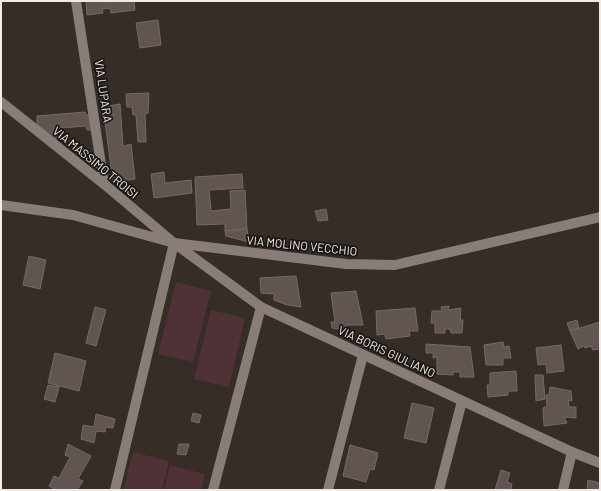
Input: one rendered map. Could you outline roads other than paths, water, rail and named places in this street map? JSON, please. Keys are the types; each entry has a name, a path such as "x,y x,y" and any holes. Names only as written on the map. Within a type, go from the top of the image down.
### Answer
{"street":[{"name":"VIA LUPARA","path":"76,1 104,184"},
{"name":"VIA MASSIMO TROISI","path":"1,102 174,242"},
{"name":"VIA MOLINO VECCHIO","path":"1,205 72,215 174,242 346,264 395,265 600,216"},
{"name":"VIA BORIS GIULIANO","path":"174,242 261,307 572,452 600,463"},
{"path":"115,490 174,242"},
{"path":"213,490 261,307"},
{"path":"328,490 363,354"},
{"path":"439,490 462,401"},
{"path":"563,490 572,452"}]}
